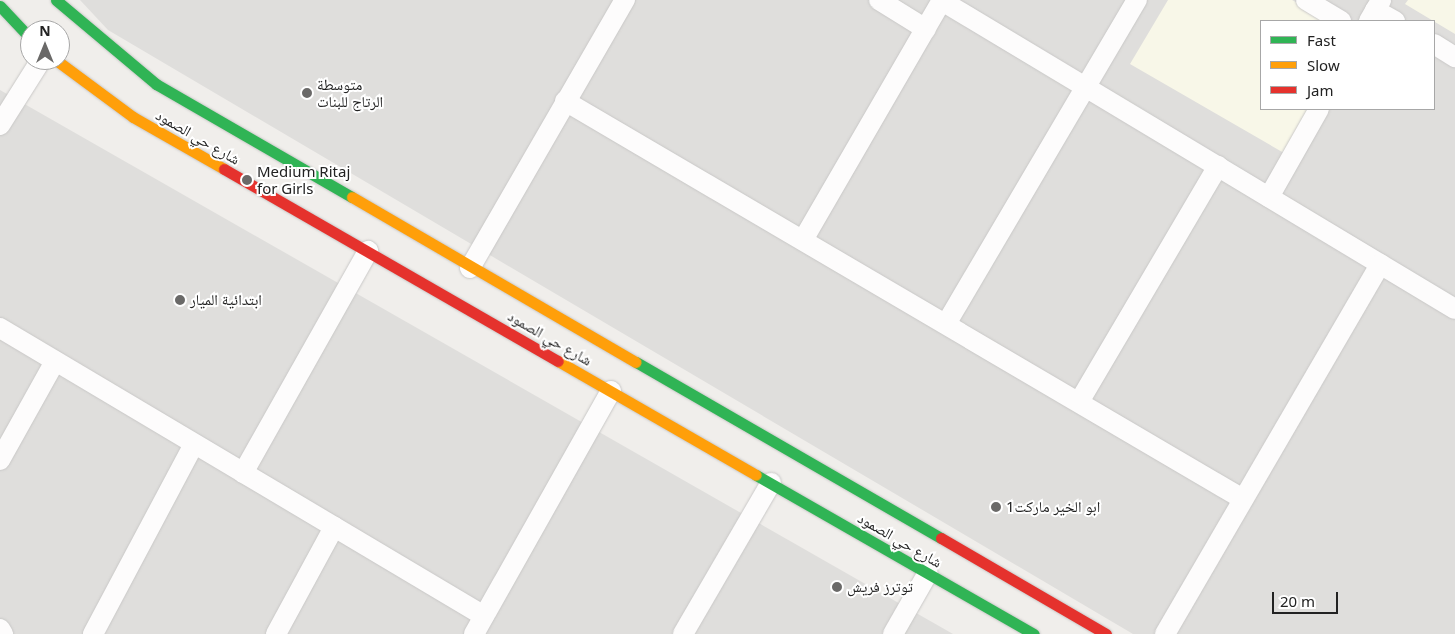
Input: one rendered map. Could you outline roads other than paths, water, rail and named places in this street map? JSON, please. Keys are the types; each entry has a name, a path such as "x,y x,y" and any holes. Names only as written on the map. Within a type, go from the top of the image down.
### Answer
{"street":[{"path":"56,0 156,84 470,268 1106,634"},
{"path":"470,268 565,101 626,0"},
{"path":"879,0 926,29"},
{"path":"946,324 1136,0"},
{"path":"1306,0 1339,20"},
{"path":"803,240 942,1 1455,309"},
{"path":"0,6 20,27"},
{"path":"1375,10 1393,20"},
{"path":"1435,45 1455,57"},
{"path":"0,125 35,70"},
{"name":"شارع حي الصمود","path":"70,70 133,117 1034,634"},
{"path":"565,101 1241,498"},
{"path":"1269,197 1318,110"},
{"path":"1079,402 1218,166"},
{"path":"243,473 368,251"},
{"path":"1165,634 1241,498 1380,264"},
{"path":"499,298 500,285"},
{"path":"478,314 491,309"},
{"path":"531,345 537,326 554,316"},
{"path":"0,328 484,616"},
{"path":"0,460 56,361"},
{"path":"474,634 611,391"},
{"path":"93,634 194,444"},
{"path":"683,634 771,483"},
{"path":"276,634 334,527"},
{"path":"893,634 928,573"},
{"path":"0,629 3,634"}],"place":[{"name":"متوسطة الرتاج للبنات","path":"307,93"},
{"name":"Medium Ritaj for Girls","path":"247,180"},
{"name":"ابتدائية الميار","path":"180,300"},
{"name":"ابو الخير ماركت1","path":"996,507"},
{"name":"توترز فريش","path":"837,587"}]}
